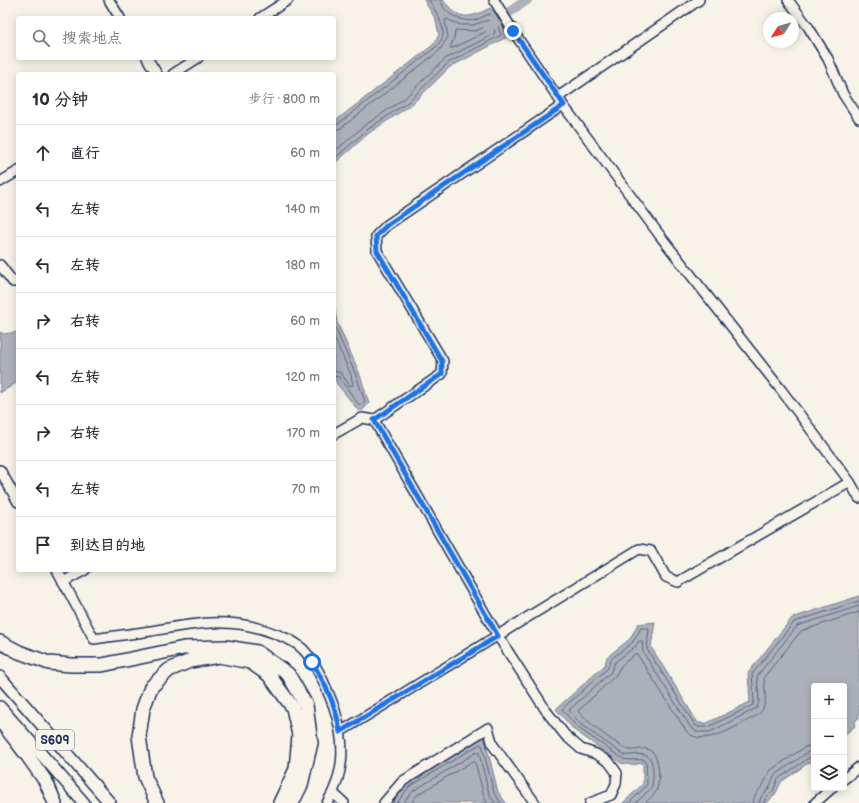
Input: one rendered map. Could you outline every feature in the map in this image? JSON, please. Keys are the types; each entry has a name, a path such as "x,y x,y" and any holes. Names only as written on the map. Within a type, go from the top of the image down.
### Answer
{"highway":[{"path":"0,642 19,652 49,663 71,664 102,665 184,648 226,647 256,652 288,674 306,705 311,743 301,785 292,803"},
{"path":"157,803 145,777 139,736 143,708 151,687 169,670 190,661 219,656 250,662 269,675 293,708 299,735 296,769 280,803"},
{"path":"0,720 46,782 55,803"}],"main road":[{"name":"S609","path":"0,677 110,803"},
{"name":"S609","path":"0,707 84,803"}],"street":[{"path":"109,0 119,16"},
{"path":"263,16 288,0"},
{"path":"558,97 699,0"},
{"path":"788,0 809,28 828,59 843,94 859,118"},
{"path":"494,2 558,97 661,237 782,391 850,482 859,498"},
{"path":"147,60 156,72"},
{"path":"177,72 195,60"},
{"path":"336,433 362,418 374,420 442,374 442,361 377,251 376,236 387,225 564,105"},
{"path":"0,182 16,172"},
{"path":"0,265 13,282 16,282"},
{"path":"374,420 498,636 547,712 565,735 581,749 596,754 609,762 617,773 616,784 611,795 590,803"},
{"path":"0,470 16,498"},
{"path":"340,732 639,550 651,551 666,577 678,582 850,482"},
{"path":"57,572 94,639 194,623 229,623 259,627 299,645 312,662 326,686 339,724 342,752 341,771 333,793 327,803"},
{"path":"63,582 80,572"},
{"path":"384,803 403,781 488,728 493,745 535,803"},
{"path":"847,777 859,767"},
{"path":"815,803 829,791"},
{"path":"333,793 344,803"}],"water":[{"path":"424,0 443,0 454,12 465,16 470,16 490,8 500,19 507,37 450,67 411,105 369,133 336,162 336,120 433,45 439,35 436,20"},
{"path":"336,316 337,322 359,372 369,403 363,410 358,410 337,384"},
{"path":"0,332 4,334 16,332 16,383 0,393"},
{"path":"859,596 859,718 856,720 854,727 847,733 847,683 811,683 811,761 781,782 776,793 767,803 623,803 643,784 643,763 631,765 621,763 574,730 556,709 605,665 607,657 630,639 638,624 655,622 651,647 698,723 707,723 750,702 748,673 792,618"},
{"path":"484,736 498,792 506,803 393,803 406,784"}],"waterway":[{"path":"488,27 527,0"}],"route":[{"path":"312,662 326,686 339,724 340,732 498,636 374,420 442,374 442,361 377,251 376,236 387,225 564,105 513,31"}]}
